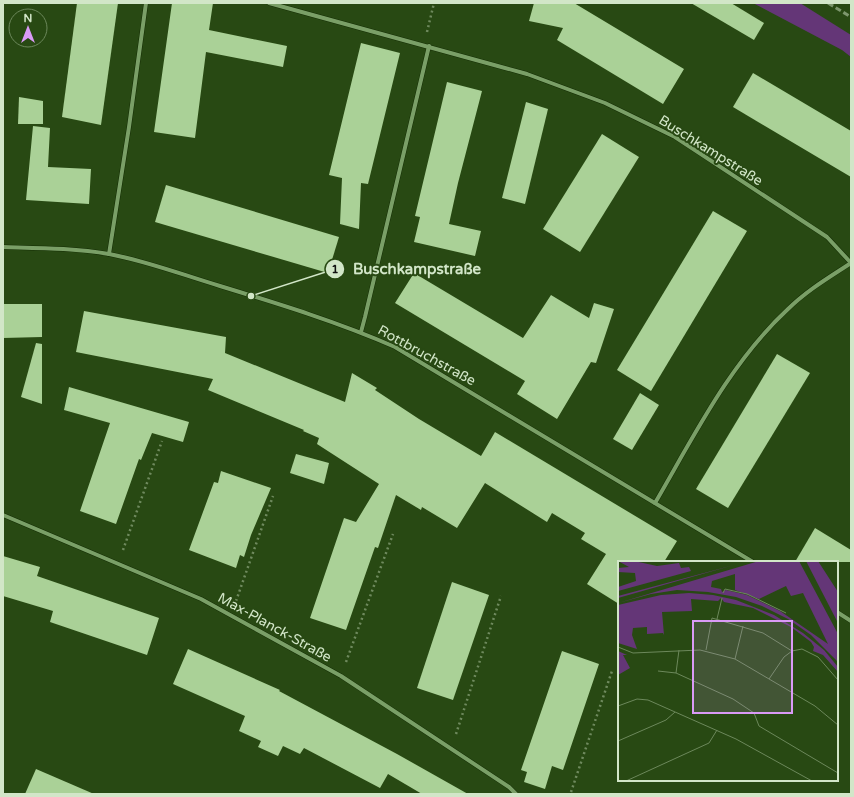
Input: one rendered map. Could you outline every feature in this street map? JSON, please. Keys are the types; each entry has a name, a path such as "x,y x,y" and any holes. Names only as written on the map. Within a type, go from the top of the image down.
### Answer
{"street":[{"path":"109,254 129,127 146,3"},
{"name":"Buschkampstraße","path":"269,3 527,74 605,103 675,137 826,237 851,263"},
{"path":"361,332 429,46"},
{"name":"Rottbruchstraße","path":"3,247 59,249 109,254 191,277 361,332 395,347 751,561"},
{"path":"655,503 727,380 744,356 787,310 814,287 851,263"},
{"name":"Max-Planck-Straße","path":"3,515 201,599 232,615 341,676 509,787 516,794"},
{"path":"838,613 851,621"}],"path":[{"path":"429,46 427,33 434,3"},
{"path":"118,564 162,442"},
{"path":"232,615 273,496"},
{"path":"341,676 393,534"},
{"path":"451,748 501,596"},
{"path":"571,792 612,671"}],"shaded area":[{"path":"753,3 800,3 851,35 851,57 842,50"}],"building":[{"path":"77,3 118,3 101,125 62,117"},
{"path":"172,3 213,3 209,30 287,46 283,67 206,52 195,138 154,132"},
{"path":"534,3 574,3 684,69 663,104 557,40 563,28 529,21"},
{"path":"691,3 731,3 764,23 754,40"},
{"path":"361,43 400,53 368,184 361,183 359,229 340,224 342,178 329,175"},
{"path":"753,73 851,131 851,177 733,107"},
{"path":"447,82 482,91 449,224 481,231 475,256 414,242 420,217 415,216"},
{"path":"19,97 43,101 43,124 18,124"},
{"path":"526,102 548,109 525,204 502,198"},
{"path":"33,126 50,128 48,167 91,169 89,204 26,200"},
{"path":"602,134 639,157 580,252 543,229"},
{"path":"166,185 339,237 328,273 155,222"},
{"path":"713,211 747,231 651,391 617,370"},
{"path":"414,273 523,338 551,295 589,318 594,303 614,309 596,363 591,362 557,419 517,394 525,381 395,303"},
{"path":"3,304 42,304 42,337 3,338"},
{"path":"84,311 226,337 225,353 345,402 352,373 377,388 375,390 419,419 481,456 495,432 677,541 665,561 618,561 618,603 587,584 606,554 581,539 585,533 552,513 547,522 485,483 457,528 422,507 421,510 396,495 378,548 375,547 346,630 310,618 344,518 356,522 379,484 317,444 319,438 303,431 304,430 208,390 213,379 76,352"},
{"path":"36,343 42,344 42,404 21,397"},
{"path":"777,354 810,373 728,508 696,489"},
{"path":"69,387 189,422 183,442 152,433 141,460 139,459 116,524 80,511 110,423 64,410"},
{"path":"640,393 659,405 632,450 613,439"},
{"path":"296,454 329,463 324,484 290,473"},
{"path":"221,471 271,488 251,535 244,557 240,555 236,568 189,550 214,482 218,483"},
{"path":"815,528 851,550 851,562 796,561"},
{"path":"3,556 40,567 37,576 159,618 147,655 50,622 53,611 3,596"},
{"path":"452,582 489,595 453,700 417,688"},
{"path":"188,649 280,690 279,691 468,794 422,794 388,774 380,788 304,748 300,754 283,746 278,756 258,747 261,741 239,731 245,716 173,684"},
{"path":"562,651 599,664 563,770 552,766 545,789 524,782 527,772 521,770"},
{"path":"36,769 94,794 25,794"}],"railway":[{"path":"828,3 851,17"}],"place":[{"name":"Buschkampstraße","path":"251,296"}]}
